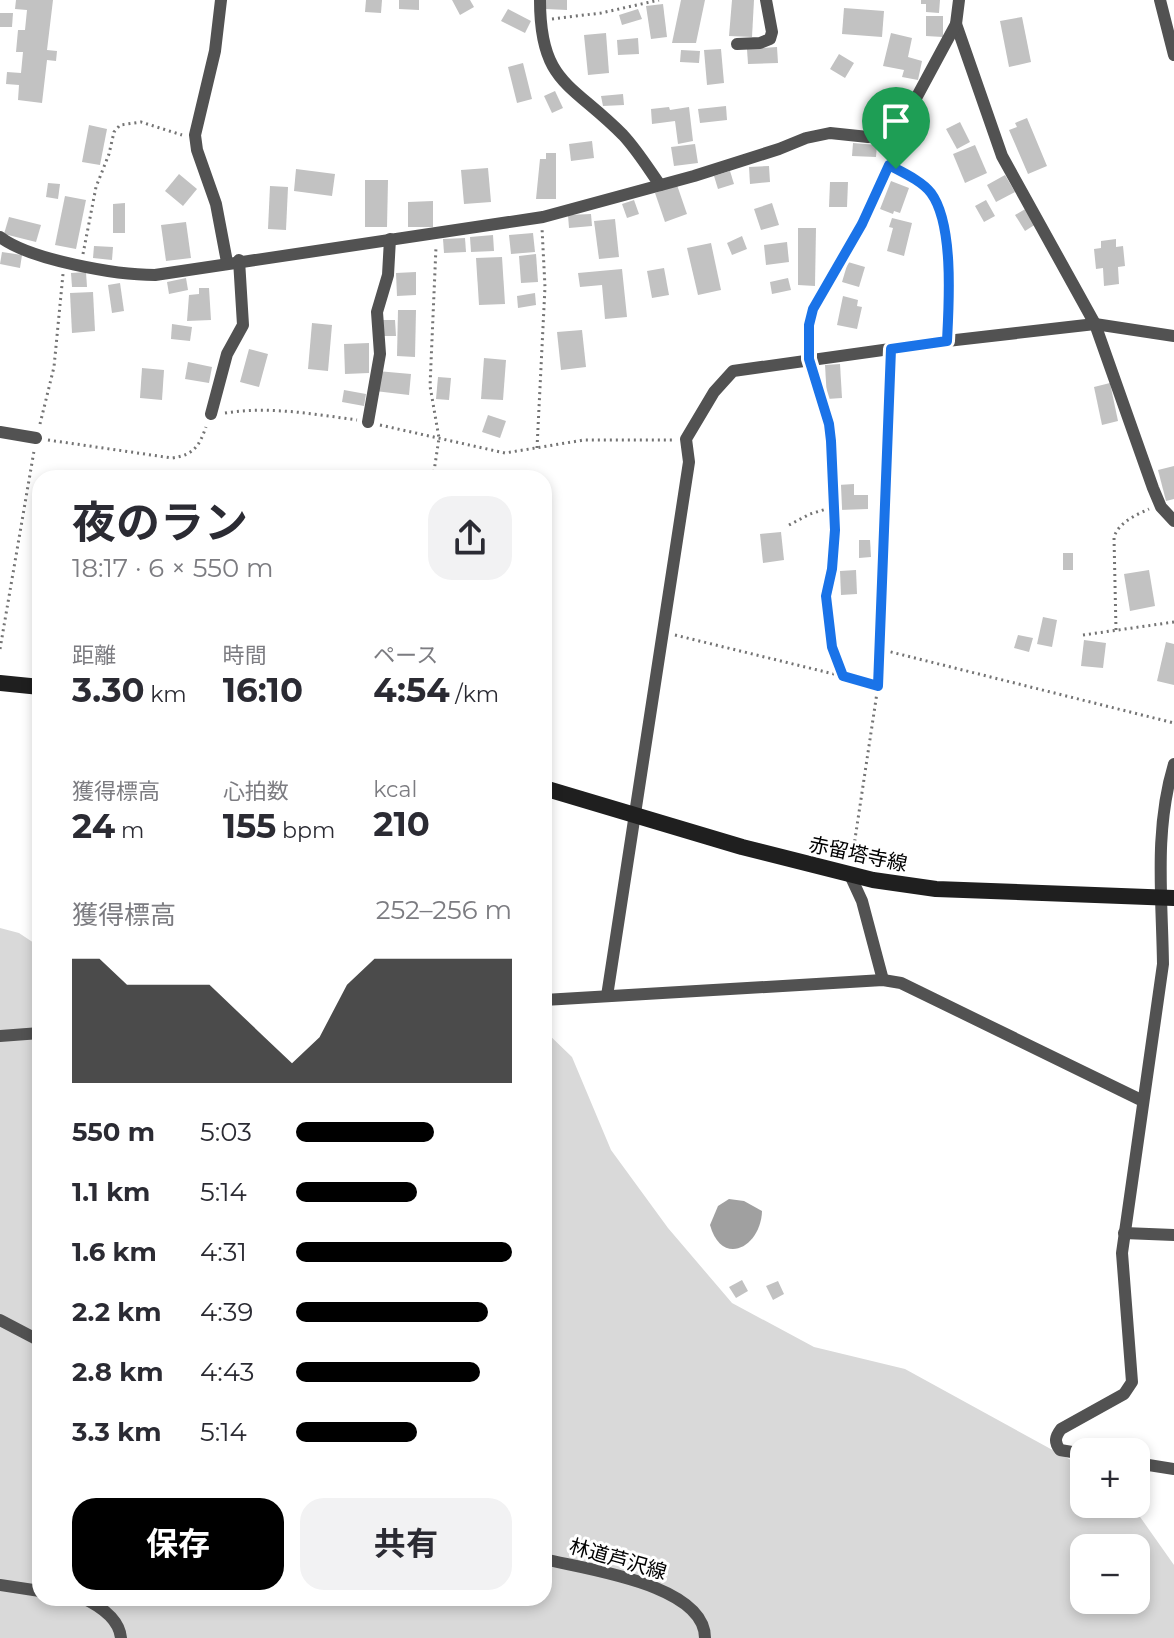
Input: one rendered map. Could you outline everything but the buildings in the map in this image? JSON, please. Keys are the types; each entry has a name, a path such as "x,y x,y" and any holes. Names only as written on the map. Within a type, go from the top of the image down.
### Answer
{"main road":[{"path":"0,683 32,686"},
{"name":"赤留塔寺線","path":"552,790 742,847 850,875 936,889 1166,897"}],"street":[{"path":"211,414 227,354 243,325 233,261 195,138 215,51 221,0"},
{"path":"540,0 540,32 551,65 622,135 660,185"},
{"path":"737,44 760,43 770,39 772,32 766,0"},
{"path":"0,237 9,243 75,265 133,275 155,275 543,217 660,185 806,138 830,133 868,137 898,127 907,115 956,24 959,0"},
{"path":"1160,0 1174,55"},
{"path":"956,24 1002,156 1095,324 1160,503 1174,521"},
{"path":"368,422 380,354 377,312 388,275 390,239"},
{"path":"607,996 689,462 686,439 714,392 733,371 947,341 1095,324 1174,336"},
{"path":"0,432 36,438"},
{"path":"1070,1452 1060,1450 1056,1444 1056,1436 1061,1429 1124,1394 1132,1382 1122,1253 1163,964 1167,787 1174,764"},
{"path":"850,875 862,901 883,980"},
{"path":"552,999 883,980 901,983 1143,1101"},
{"path":"0,1036 32,1034"},
{"path":"1124,1233 1174,1235"},
{"path":"0,1320 32,1337"},
{"path":"1150,1465 1174,1469"},
{"name":"林道芦沢線","path":"552,1561 656,1586 687,1604 705,1631 705,1638"},
{"path":"0,1585 32,1590"},
{"path":"98,1606 107,1611 120,1629 121,1638"}],"path":[{"path":"540,20 601,13 659,0"},
{"path":"0,649 36,438 54,367 62,276 75,265 114,132 120,125 141,122 195,138"},
{"path":"843,676 832,647 827,607 834,541 829,424 809,359 809,325 813,309 862,224 889,165 892,146 887,131"},
{"path":"889,165 929,191 938,208 948,263 947,341"},
{"path":"537,448 545,301 541,243 543,217"},
{"path":"434,470 439,438 430,386 437,232"},
{"path":"850,875 878,686 891,349"},
{"path":"36,438 160,456 185,456 195,450 211,414 242,410 291,411 368,422 505,453 584,440 631,442 686,439"},
{"path":"1116,630 1116,531 1129,519 1160,503"},
{"path":"789,525 799,518 833,507"},
{"path":"1083,635 1174,622"},
{"path":"663,632 878,686"},
{"path":"879,649 1174,723"}],"shaded area":[{"path":"0,928 19,933 32,942 32,1606 552,1606 552,1038 572,1057 611,1150 668,1228 732,1303 814,1347 905,1369 1070,1460 1070,1518 1141,1518 1174,1565 1174,1638 0,1638"},
{"path":"729,1199 744,1201 762,1211 755,1234 740,1248 723,1246 710,1225 718,1206"}],"route":[{"path":"889,165 896,169 921,184 935,199 947,244 948,315 947,341 891,349 878,686 843,676 832,647 826,596 835,530 832,517 831,441 829,424 809,359 808,344 813,309 862,224 889,165"}]}
